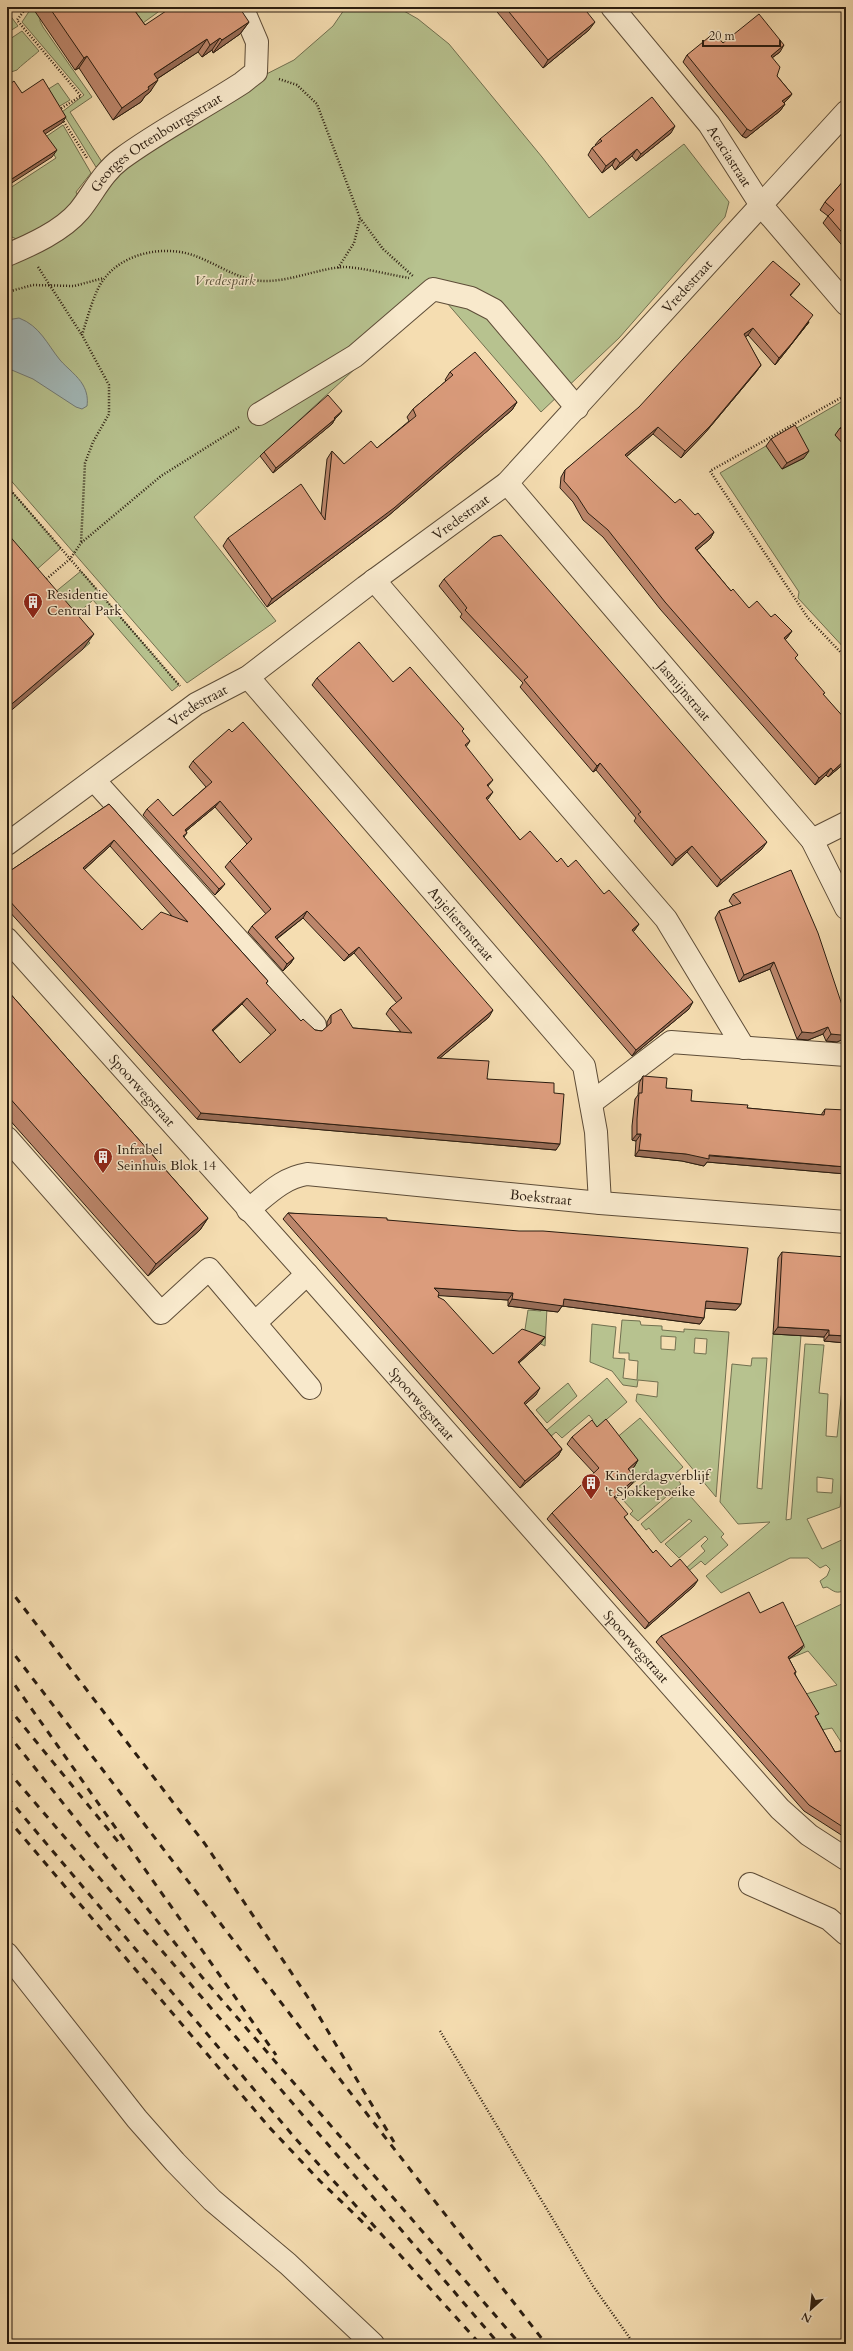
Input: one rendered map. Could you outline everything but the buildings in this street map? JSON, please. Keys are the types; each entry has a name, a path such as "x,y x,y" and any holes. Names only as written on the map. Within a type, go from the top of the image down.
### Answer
{"street":[{"path":"242,7 257,42 256,72"},
{"name":"Acaciastraat","path":"612,7 709,124 761,205 846,304"},
{"name":"Georges Ottenbourgsstraat","path":"16,251 66,223 79,211 101,179 120,160 242,84 256,72"},
{"name":"Vredestraat","path":"7,844 196,704 248,676 374,580 507,483 846,112"},
{"path":"259,414 355,356 433,289 470,298 494,310 577,408"},
{"name":"Jasmijnstraat","path":"507,483 812,840 846,908"},
{"path":"374,580 666,919 744,1048"},
{"name":"Anjelierenstraat","path":"248,676 584,1066 596,1132 600,1203"},
{"path":"94,780 316,1025"},
{"path":"812,840 846,823"},
{"name":"Spoorwegstraat","path":"7,938 248,1210 307,1274 780,1809 809,1835 846,1859"},
{"path":"591,1103 671,1042 846,1055"},
{"path":"7,1138 161,1313 209,1269 310,1388"},
{"name":"Boekstraat","path":"248,1210 281,1182 293,1176 307,1174 600,1203 846,1222"},
{"path":"255,1323 307,1274"},
{"path":"750,1884 829,1919 846,1934"},
{"path":"7,1954 137,2119 175,2162 212,2200 288,2264 373,2344"}],"path":[{"path":"27,7 17,20 81,96 57,111"},
{"path":"82,335 105,278 123,261 144,254 172,251 197,256 228,272 246,278 266,281 343,267 415,279 383,249 360,218 317,104 297,85 256,72"},
{"path":"61,117 101,179"},
{"path":"338,269 354,242 360,218"},
{"path":"16,251 51,287 82,335 109,385 109,414 93,442 85,463 81,543"},
{"path":"7,292 33,285 51,287 74,286 105,278"},
{"path":"846,395 710,471 808,618 846,658"},
{"path":"40,585 70,559 81,543 160,476 259,414"},
{"path":"7,486 196,704"},
{"path":"440,2031 593,2286 634,2344"}],"green space":[{"path":"32,7 39,7 40,21 43,27 92,97 70,112 102,162 96,167 62,112 84,95 22,22"},
{"path":"130,7 165,7 125,36"},
{"name":"Vredespark","path":"346,7 397,7 418,19 449,44 542,157 589,218 684,144 729,202 725,217 619,338 541,412 447,303 436,300 420,309 194,517 276,621 187,683 7,476 7,263 122,163 241,87 294,60 333,26"},
{"path":"9,14 18,26 10,31 7,28"},
{"path":"22,31 39,51 17,70 8,73 7,41"},
{"path":"58,83 70,100 53,110 31,100"},
{"path":"63,125 91,173 76,192 80,200 73,208 19,240 7,235 7,190 56,158 44,138"},
{"path":"846,399 846,426 835,435 846,447 846,460 841,464 846,470 846,650 798,598 799,592 720,473"},
{"path":"7,486 61,548 25,580 7,559"},
{"path":"81,571 179,685 172,691 93,600 70,620 90,643 84,648 43,602"},
{"path":"541,1308 547,1308 545,1346 524,1336 528,1310 541,1311"},
{"path":"622,1320 640,1321 641,1325 662,1326 662,1330 684,1332 684,1329 729,1332 716,1497 636,1401 637,1394 657,1397 658,1382 638,1380 637,1387 623,1385 612,1371 590,1362 592,1324 616,1327 613,1358 625,1359 623,1378 637,1380 638,1361 629,1360 629,1353 619,1353","holes":["661,1336 676,1337 675,1350 661,1349","695,1338 707,1339 706,1354 694,1353"]},
{"path":"773,1334 801,1335 786,1520 791,1519 805,1344 824,1345 819,1393 828,1394 826,1436 837,1437 846,1352 845,1478 842,1488 840,1507 807,1519 822,1549 846,1538 846,1554 843,1556 843,1561 846,1563 846,1590 838,1592 827,1587 823,1588 820,1581 827,1576 830,1569 826,1565 820,1568 808,1558 790,1558 721,1593 706,1576 770,1522 738,1524 720,1502 732,1364 751,1366 752,1358 767,1358 757,1488 762,1489","holes":["817,1477 833,1479 832,1493 817,1492"]},
{"path":"607,1378 627,1402 594,1430 589,1424 593,1420 589,1415 562,1438 556,1432 544,1442 539,1437"},
{"path":"568,1383 577,1396 547,1423 536,1410"},
{"path":"640,1418 683,1467 674,1475 681,1484 638,1521 630,1514 633,1511 623,1500 650,1477 646,1472 631,1485 602,1450"},
{"path":"683,1488 724,1534 721,1537 728,1545 705,1565 701,1561 686,1573 684,1570 705,1551 701,1546 708,1539 705,1536 679,1558 665,1544 692,1521 689,1519 661,1543 649,1528 646,1530 641,1524"},
{"path":"846,1602 846,1745 843,1745 832,1728 821,1730 818,1727 820,1723 816,1725 799,1696 837,1685 808,1651 786,1660 805,1647 790,1629"}],"shaded area":[{"path":"19,318 26,321 38,331 60,360 81,382 86,393 87,406 82,409 76,407 33,379 7,368 7,320"}],"railway":[{"path":"7,1586 205,1844 307,1996 394,2142"},
{"path":"7,1645 332,2069 546,2344"},
{"path":"7,1674 276,2055"},
{"path":"7,1706 120,1844"},
{"path":"7,1733 202,1977 520,2344"},
{"path":"7,1770 499,2344"},
{"path":"7,1797 295,2138 480,2344"},
{"path":"7,1818 269,2127 320,2181 372,2231"}],"place":[{"name":"Residentie Central Park","path":"33,619"},
{"name":"Infrabel Seinhuis Blok 14","path":"103,1174"},
{"name":"Kinderdagverblijf 't Sjokkepoeike","path":"591,1500"}]}
